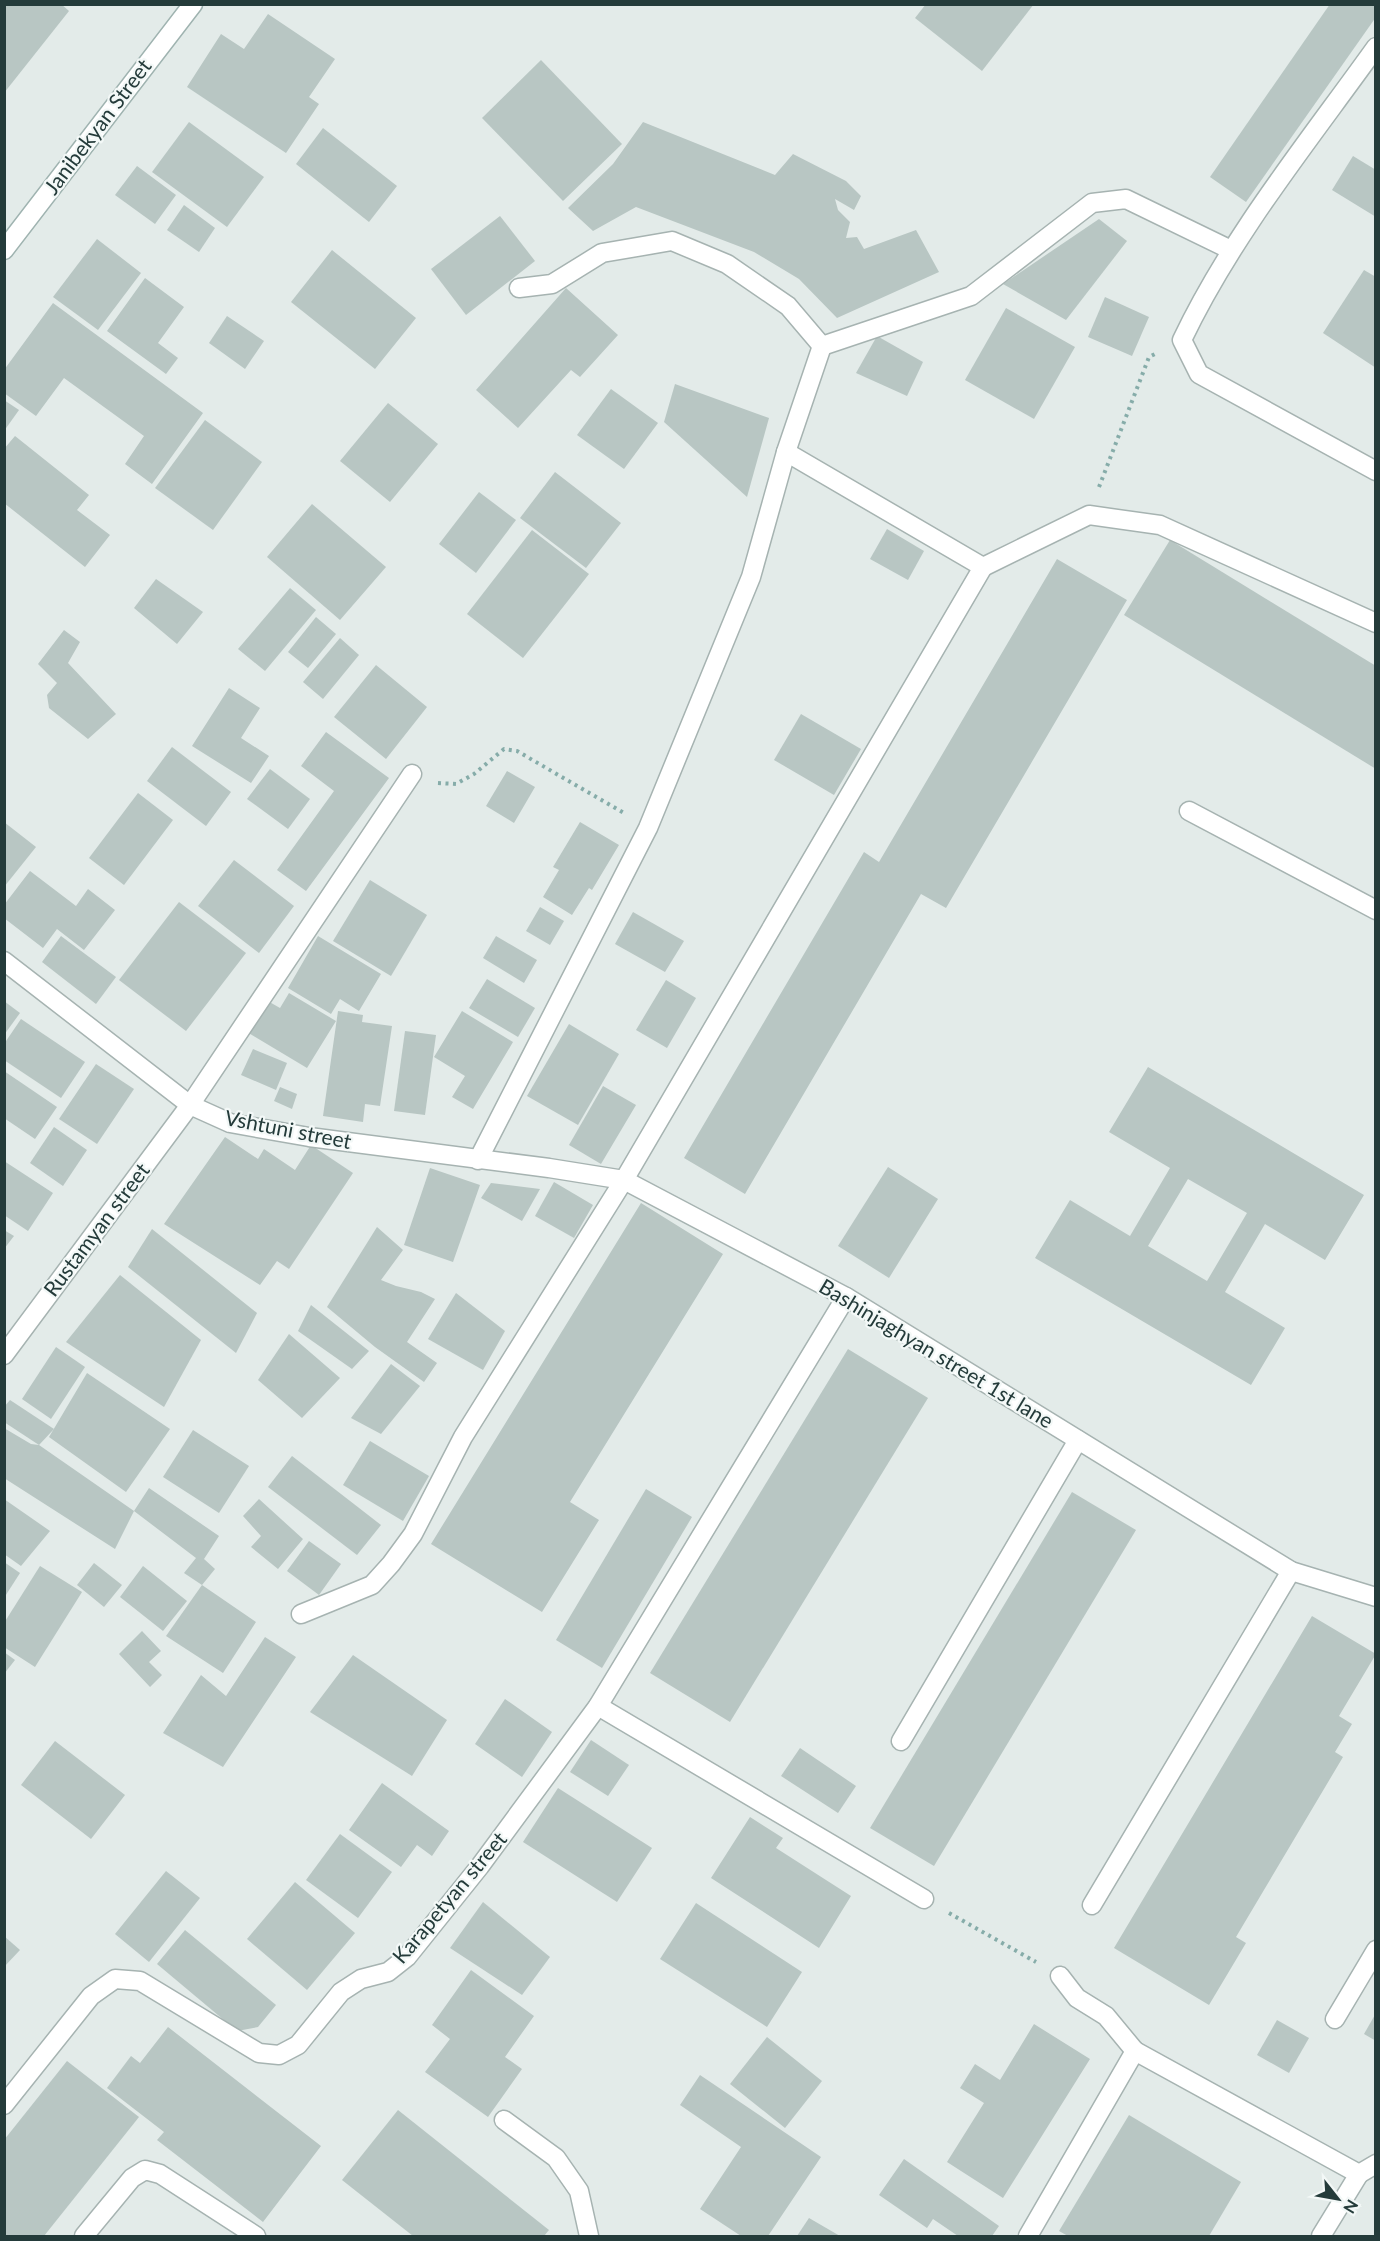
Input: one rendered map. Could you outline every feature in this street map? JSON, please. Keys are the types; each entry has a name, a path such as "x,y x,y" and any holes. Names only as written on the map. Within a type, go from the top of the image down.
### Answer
{"street":[{"name":"Janibekyan Street","path":"4,250 193,4"},
{"path":"1376,47 1231,250 1199,304 1182,340 1199,374 1376,471"},
{"path":"822,346 971,296 1092,203 1126,199 1231,250"},
{"path":"519,288 552,284 602,253 672,241 727,264 788,306 822,346"},
{"path":"478,1160 648,828 751,576 786,452 822,346"},
{"path":"786,452 983,567"},
{"path":"301,1614 372,1585 413,1534 463,1437 624,1180 983,567 1089,515 1160,525 1376,623"},
{"name":"Rustamyan street","path":"4,1355 190,1105 412,774"},
{"path":"1189,811 1376,909"},
{"name":"Vshtuni street","path":"4,962 190,1105 230,1123 309,1137 478,1160"},
{"name":"Bashinjaghyan street 1st lane","path":"478,1160 549,1167 624,1180 846,1297 1291,1571 1376,1597"},
{"name":"Karapetyan street","path":"4,2105 91,1996 115,1979 140,1981 259,2053 279,2055 298,2045 341,1992 361,1979 388,1972 407,1957 480,1866 594,1710 846,1297"},
{"path":"901,1741 1078,1440"},
{"path":"1092,1905 1291,1571"},
{"path":"594,1710 924,1899"},
{"path":"1335,2019 1376,1950"},
{"path":"1060,1976 1077,1998 1106,2016 1135,2051 1359,2174"},
{"path":"1028,2236 1135,2051"},
{"path":"504,2120 556,2158 579,2192 589,2236"},
{"path":"1321,2236 1359,2174 1376,2164"},
{"path":"84,2236 132,2178 145,2170 159,2174 256,2236"}],"path":[{"path":"1089,515 1149,357 1182,340"},
{"path":"412,774 437,783 456,784 474,774 504,749 517,751 648,828"},
{"path":"924,1899 1060,1976"}],"building":[{"path":"4,4 61,4 69,11 4,93"},
{"path":"926,4 1034,4 982,71 915,18"},
{"path":"1330,4 1376,4 1376,17 1246,202 1210,177"},
{"path":"268,14 335,59 309,97 319,104 286,153 187,87 221,34 244,49"},
{"path":"541,60 622,144 563,201 482,118"},
{"path":"189,122 264,177 227,227 152,172"},
{"path":"643,122 775,175 793,154 846,181 861,196 854,210 835,199 838,210 850,222 846,238 857,237 864,249 916,230 939,272 837,318 799,279 754,252 636,207 593,231 568,208 613,164"},
{"path":"323,128 397,186 369,222 296,164"},
{"path":"1353,156 1376,170 1376,217 1332,190"},
{"path":"137,166 176,195 155,224 115,195"},
{"path":"184,205 215,228 199,252 167,230"},
{"path":"500,216 535,261 466,315 431,269"},
{"path":"1099,219 1127,241 1066,320 1003,284"},
{"path":"97,239 141,273 98,330 53,297"},
{"path":"332,250 416,318 375,369 291,302"},
{"path":"1364,270 1376,277 1376,368 1323,333"},
{"path":"145,278 184,307 158,343 178,358 166,374 107,331"},
{"path":"566,288 618,335 580,377 571,370 518,428 476,390"},
{"path":"1105,297 1149,317 1132,356 1088,337"},
{"path":"53,303 203,413 152,484 125,464 144,436 64,378 36,416 4,393 4,370"},
{"path":"1006,308 1075,347 1034,419 965,380"},
{"path":"227,316 264,341 245,369 209,343"},
{"path":"877,336 923,362 907,396 856,373"},
{"path":"675,384 769,418 747,497 664,422"},
{"path":"611,389 658,423 624,469 577,435"},
{"path":"4,400 19,410 4,431"},
{"path":"388,403 438,444 390,502 340,461"},
{"path":"205,420 262,462 213,530 155,488"},
{"path":"15,436 89,495 77,510 110,535 85,567 4,503 4,449"},
{"path":"555,472 621,523 586,568 520,518"},
{"path":"479,492 516,520 476,573 439,544"},
{"path":"312,504 386,567 340,620 267,557"},
{"path":"887,529 924,551 908,580 870,559"},
{"path":"532,530 589,574 523,658 467,614"},
{"path":"1170,540 1376,666 1376,769 1124,615"},
{"path":"1057,559 1127,600 946,908 921,894 745,1194 684,1158 864,852 879,862"},
{"path":"156,579 203,612 177,644 134,608"},
{"path":"290,588 316,610 265,671 238,649"},
{"path":"316,617 336,634 308,668 288,652"},
{"path":"64,630 80,642 68,663 116,714 88,739 49,708 47,695 57,683 38,664"},
{"path":"340,638 359,655 323,699 303,682"},
{"path":"376,665 427,707 386,759 334,717"},
{"path":"229,688 260,708 241,738 269,756 251,783 192,746"},
{"path":"801,714 861,749 834,795 774,760"},
{"path":"326,732 389,778 306,891 277,870 334,791 301,766"},
{"path":"172,747 231,792 206,826 147,781"},
{"path":"270,769 310,799 288,829 247,799"},
{"path":"507,771 535,787 514,823 486,806"},
{"path":"138,793 173,820 124,885 89,858"},
{"path":"4,822 36,847 4,887"},
{"path":"580,822 619,845 592,890 589,888 572,915 543,897 559,870 553,867"},
{"path":"234,860 294,906 259,953 198,906"},
{"path":"30,871 76,906 88,889 115,910 84,950 57,929 43,948 4,918 4,905"},
{"path":"370,880 427,915 391,976 333,941"},
{"path":"179,902 246,953 186,1031 119,980"},
{"path":"540,907 564,921 550,945 526,931"},
{"path":"633,912 684,941 665,972 615,944"},
{"path":"61,936 116,977 96,1004 42,962"},
{"path":"318,936 381,974 359,1011 340,999 331,1014 288,988"},
{"path":"496,936 537,960 524,983 483,958"},
{"path":"487,979 535,1008 518,1037 469,1008"},
{"path":"666,980 696,998 667,1048 636,1030"},
{"path":"289,993 336,1021 307,1068 247,1032 266,1000 280,1008"},
{"path":"4,1001 20,1013 4,1035"},
{"path":"338,1011 363,1015 362,1022 392,1026 380,1106 365,1104 363,1122 323,1116"},
{"path":"462,1011 513,1042 473,1109 452,1097 465,1076 434,1057"},
{"path":"21,1019 85,1062 61,1098 4,1060 4,1044"},
{"path":"569,1024 619,1054 578,1125 527,1096"},
{"path":"405,1031 436,1035 425,1115 394,1111"},
{"path":"253,1049 287,1063 276,1090 241,1075"},
{"path":"96,1064 134,1089 97,1144 59,1119"},
{"path":"1148,1067 1364,1195 1325,1260 1265,1224 1225,1292 1285,1328 1251,1385 1035,1258 1070,1200 1130,1236 1170,1168 1109,1132","holes":["1188,1179 1247,1213 1207,1281 1148,1246"]},
{"path":"4,1071 57,1107 35,1139 4,1118"},
{"path":"603,1086 636,1105 601,1164 569,1145"},
{"path":"280,1087 297,1094 292,1109 274,1101"},
{"path":"54,1127 87,1150 63,1186 30,1163"},
{"path":"225,1137 258,1159 264,1149 295,1170 311,1145 353,1173 289,1269 277,1261 260,1285 164,1224"},
{"path":"4,1161 53,1193 28,1231 4,1215"},
{"path":"888,1167 938,1199 889,1278 838,1246"},
{"path":"430,1168 480,1185 453,1262 404,1245"},
{"path":"554,1182 593,1205 574,1238 535,1216"},
{"path":"491,1183 540,1189 522,1221 481,1198"},
{"path":"641,1203 723,1254 570,1502 599,1520 542,1612 431,1544"},
{"path":"377,1227 403,1250 381,1280 421,1292 435,1299 407,1342 437,1363 424,1382 375,1347 327,1307"},
{"path":"152,1229 257,1313 236,1353 128,1267"},
{"path":"4,1230 14,1236 4,1249"},
{"path":"120,1275 201,1340 164,1407 66,1342"},
{"path":"456,1293 505,1331 483,1370 428,1339"},
{"path":"311,1305 369,1351 352,1369 298,1331"},
{"path":"289,1334 340,1378 302,1418 258,1380"},
{"path":"56,1347 85,1367 51,1419 22,1399"},
{"path":"848,1349 928,1398 730,1722 650,1673"},
{"path":"391,1364 420,1386 381,1434 351,1418"},
{"path":"87,1373 170,1429 126,1492 49,1437"},
{"path":"10,1400 54,1429 39,1445 4,1422 4,1407"},
{"path":"4,1428 31,1444 39,1445 134,1511 115,1549 4,1478"},
{"path":"193,1430 249,1466 219,1513 163,1477"},
{"path":"370,1441 429,1476 403,1521 343,1485"},
{"path":"292,1456 381,1525 357,1555 268,1487"},
{"path":"149,1488 219,1536 204,1559 215,1569 202,1585 184,1573 196,1558 134,1511"},
{"path":"646,1489 692,1517 602,1668 556,1640"},
{"path":"1072,1492 1136,1530 934,1866 870,1828"},
{"path":"4,1499 50,1531 21,1566 4,1554"},
{"path":"259,1499 303,1539 278,1569 251,1547 261,1536 243,1516"},
{"path":"309,1541 341,1564 319,1595 287,1571"},
{"path":"4,1562 20,1573 4,1598"},
{"path":"94,1563 122,1585 104,1607 77,1585"},
{"path":"40,1566 82,1592 35,1667 4,1647 4,1623"},
{"path":"143,1566 187,1601 163,1631 120,1597"},
{"path":"202,1585 256,1622 223,1673 166,1636"},
{"path":"1312,1616 1376,1654 1339,1716 1352,1724 1335,1752 1343,1757 1236,1937 1246,1943 1209,2005 1114,1948"},
{"path":"142,1631 161,1651 149,1662 162,1675 150,1687 119,1654"},
{"path":"265,1637 296,1657 223,1767 163,1733 201,1675 226,1696"},
{"path":"4,1652 15,1660 4,1674"},
{"path":"353,1655 447,1720 412,1776 310,1712"},
{"path":"505,1699 552,1732 522,1777 475,1744"},
{"path":"591,1740 629,1765 608,1796 570,1772"},
{"path":"55,1741 125,1795 91,1839 21,1785"},
{"path":"800,1748 856,1786 838,1813 781,1776"},
{"path":"382,1783 449,1831 432,1856 417,1845 401,1867 349,1830"},
{"path":"558,1788 652,1848 617,1902 523,1842"},
{"path":"750,1817 783,1838 776,1848 851,1896 819,1948 711,1878"},
{"path":"340,1834 392,1872 358,1918 306,1880"},
{"path":"166,1871 200,1898 149,1962 115,1934"},
{"path":"295,1882 355,1933 307,1990 247,1939"},
{"path":"483,1902 550,1957 522,1995 450,1948"},
{"path":"696,1903 802,1972 767,2027 660,1959"},
{"path":"185,1930 276,2005 258,2027 237,2031 157,1964"},
{"path":"4,1936 20,1950 4,1967"},
{"path":"471,1970 534,2016 505,2057 522,2069 488,2117 425,2072 450,2039 432,2025"},
{"path":"1376,2013 1376,2041 1364,2034"},
{"path":"1277,2020 1309,2038 1289,2073 1257,2055"},
{"path":"1034,2024 1090,2059 1003,2198 947,2162 984,2103 960,2088 975,2064 1000,2080"},
{"path":"168,2027 321,2146 263,2222 157,2140 164,2132 107,2088 131,2056 140,2063"},
{"path":"767,2037 822,2081 785,2128 730,2084"},
{"path":"67,2061 139,2117 44,2236 4,2236 4,2140"},
{"path":"700,2075 821,2157 768,2236 741,2236 700,2209 741,2147 680,2105"},
{"path":"398,2110 549,2230 544,2236 413,2236 342,2180"},
{"path":"1129,2115 1241,2182 1209,2236 1068,2236 1059,2231"},
{"path":"904,2159 999,2226 992,2236 958,2236 933,2219 927,2228 879,2195"},
{"path":"809,2218 840,2236 797,2236"}]}
